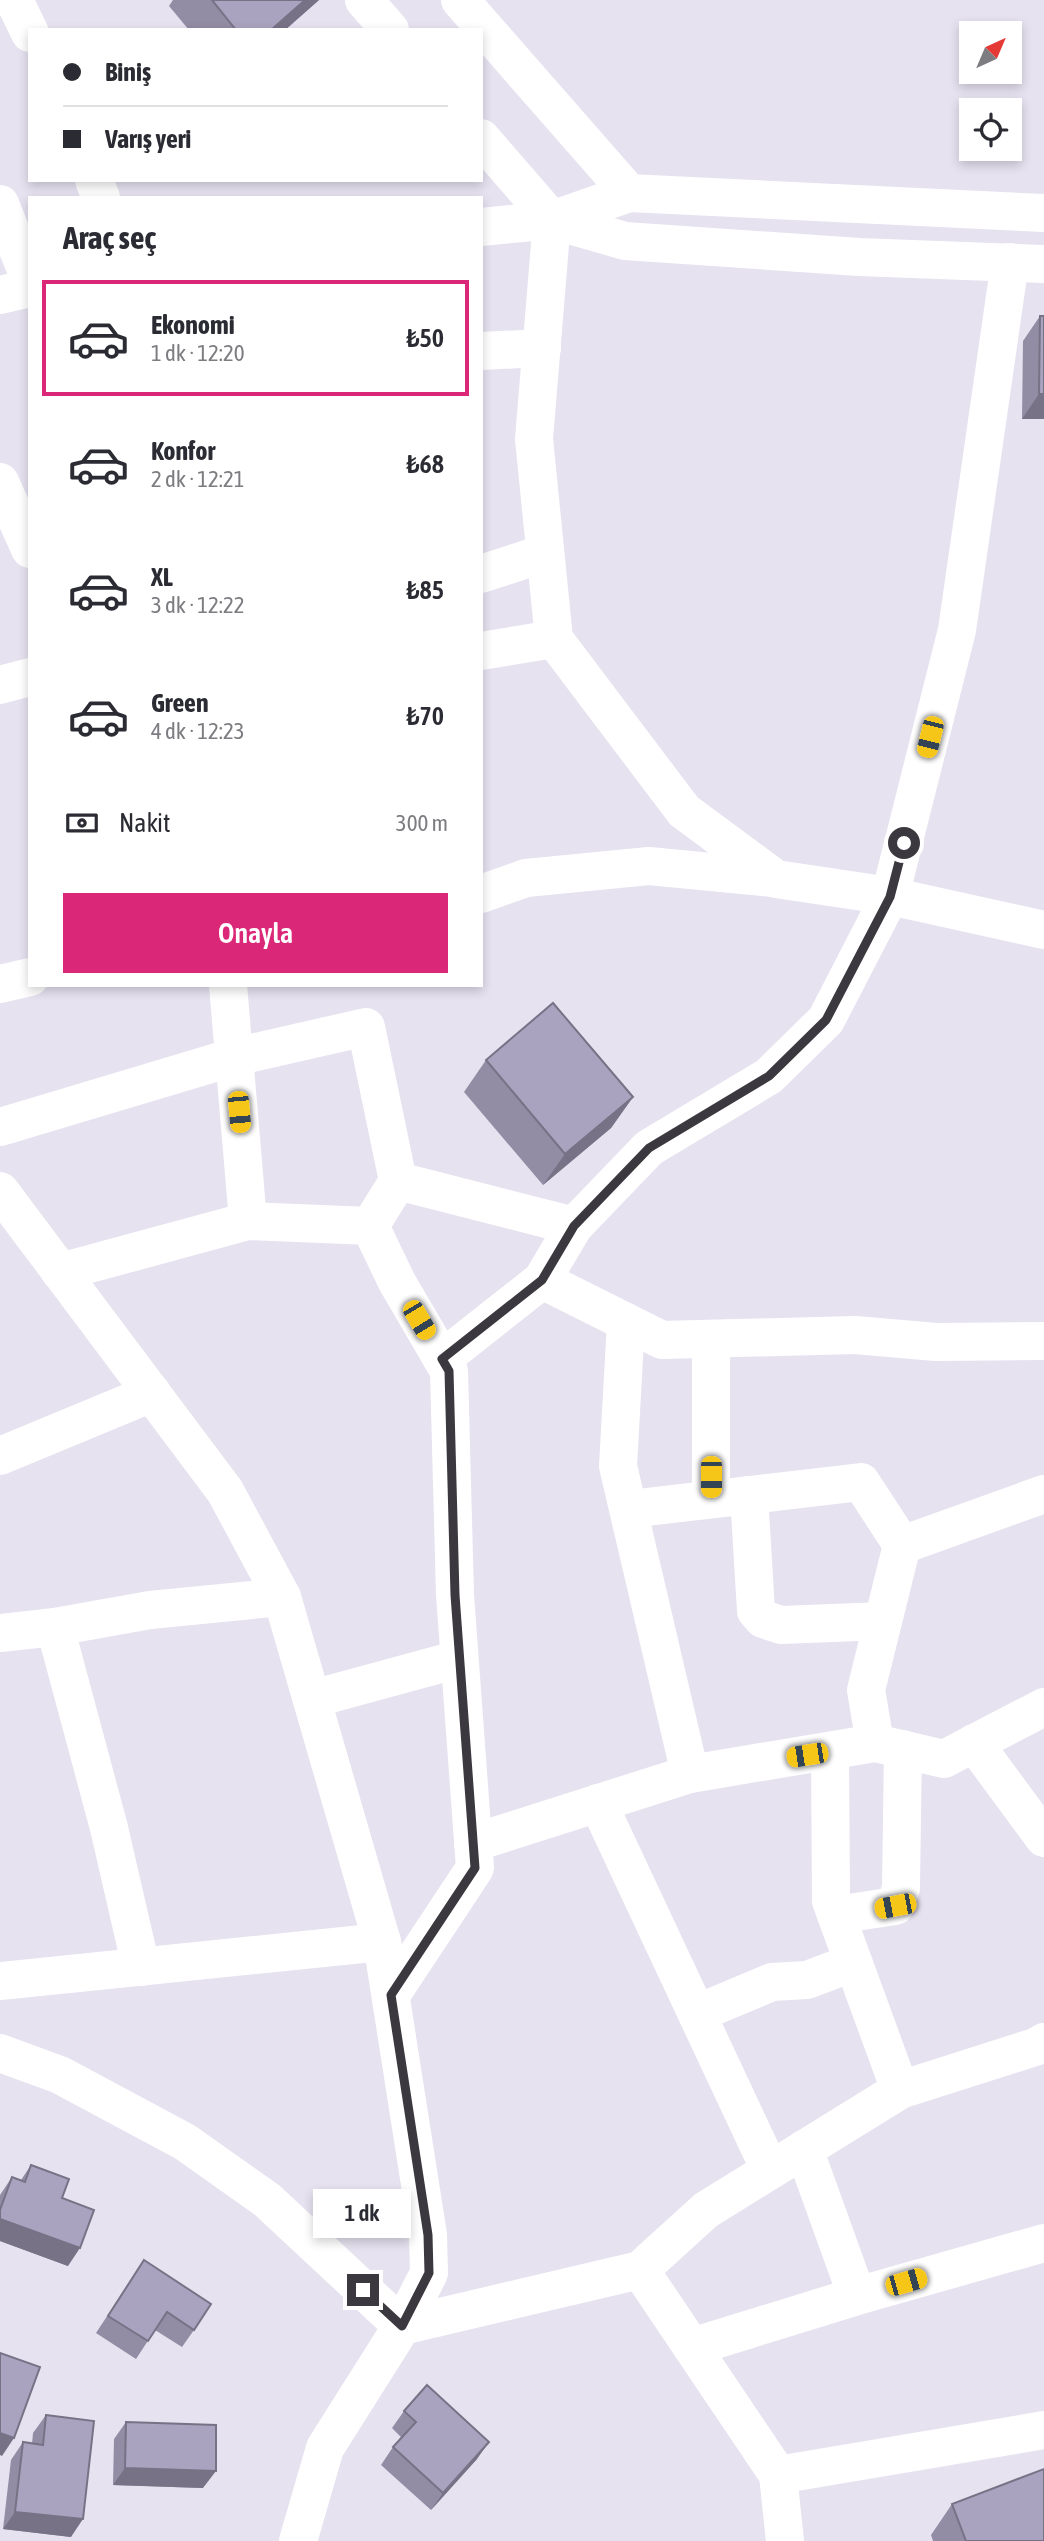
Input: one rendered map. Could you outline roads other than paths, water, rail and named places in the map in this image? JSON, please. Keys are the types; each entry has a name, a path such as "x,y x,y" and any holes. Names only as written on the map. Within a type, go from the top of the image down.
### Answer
{"street":[{"path":"14,0 28,29"},
{"path":"364,0 388,28"},
{"path":"460,0 629,193"},
{"path":"442,1359 542,1280 574,1226 649,1148 769,1076 826,1020 890,897 957,630 1027,263 859,257 625,241 551,220 483,140"},
{"path":"483,228 551,220 629,193 1044,213"},
{"path":"0,204 28,275"},
{"path":"551,220 534,439 554,639 684,811 776,878"},
{"path":"0,295 28,288"},
{"path":"483,351 542,348"},
{"path":"0,482 28,545"},
{"path":"483,573 545,553"},
{"path":"483,651 554,639"},
{"path":"0,685 28,678"},
{"path":"483,893 526,878 649,866 776,878 890,897 1044,930"},
{"path":"0,984 28,977"},
{"path":"228,987 248,1221"},
{"path":"0,1127 234,1058 366,1027 398,1181 370,1226"},
{"path":"398,1181 574,1226"},
{"path":"0,1191 225,1491 282,1597 382,1942 428,2235 429,2273 402,2326 325,2448 298,2541"},
{"path":"61,1272 248,1221 370,1226"},
{"path":"370,1226 397,1282 449,1371 455,1595 475,1868 391,1995"},
{"path":"542,1280 662,1340 855,1335 936,1342 1044,1341"},
{"path":"626,1322 618,1465 690,1774"},
{"path":"710,1499 711,1339"},
{"path":"0,1456 152,1393"},
{"path":"628,1509 861,1482 902,1545 866,1690 889,1746 901,1888 895,1906 836,1915"},
{"path":"902,1545 1044,1494"},
{"path":"749,1495 756,1611 763,1619 781,1625 883,1621"},
{"path":"0,1633 55,1627 150,1610 282,1597"},
{"path":"55,1627 109,1828 141,1967"},
{"path":"312,1699 459,1659"},
{"path":"473,1843 690,1774 830,1751 889,1746 944,1759 1044,1707"},
{"path":"974,1743 1044,1838"},
{"path":"830,1751 831,1901 900,2090"},
{"path":"598,1803 770,2170"},
{"path":"0,1981 382,1942"},
{"path":"698,2013 772,1982 807,1980 852,1963"},
{"path":"402,2326 640,2270 706,2210 900,2090 1044,2042"},
{"path":"0,2053 60,2075 185,2142 267,2200 402,2326"},
{"path":"804,2149 857,2296"},
{"path":"692,2347 857,2296 1044,2243"},
{"path":"640,2270 778,2475 785,2541"},
{"path":"778,2475 1044,2430"}]}
